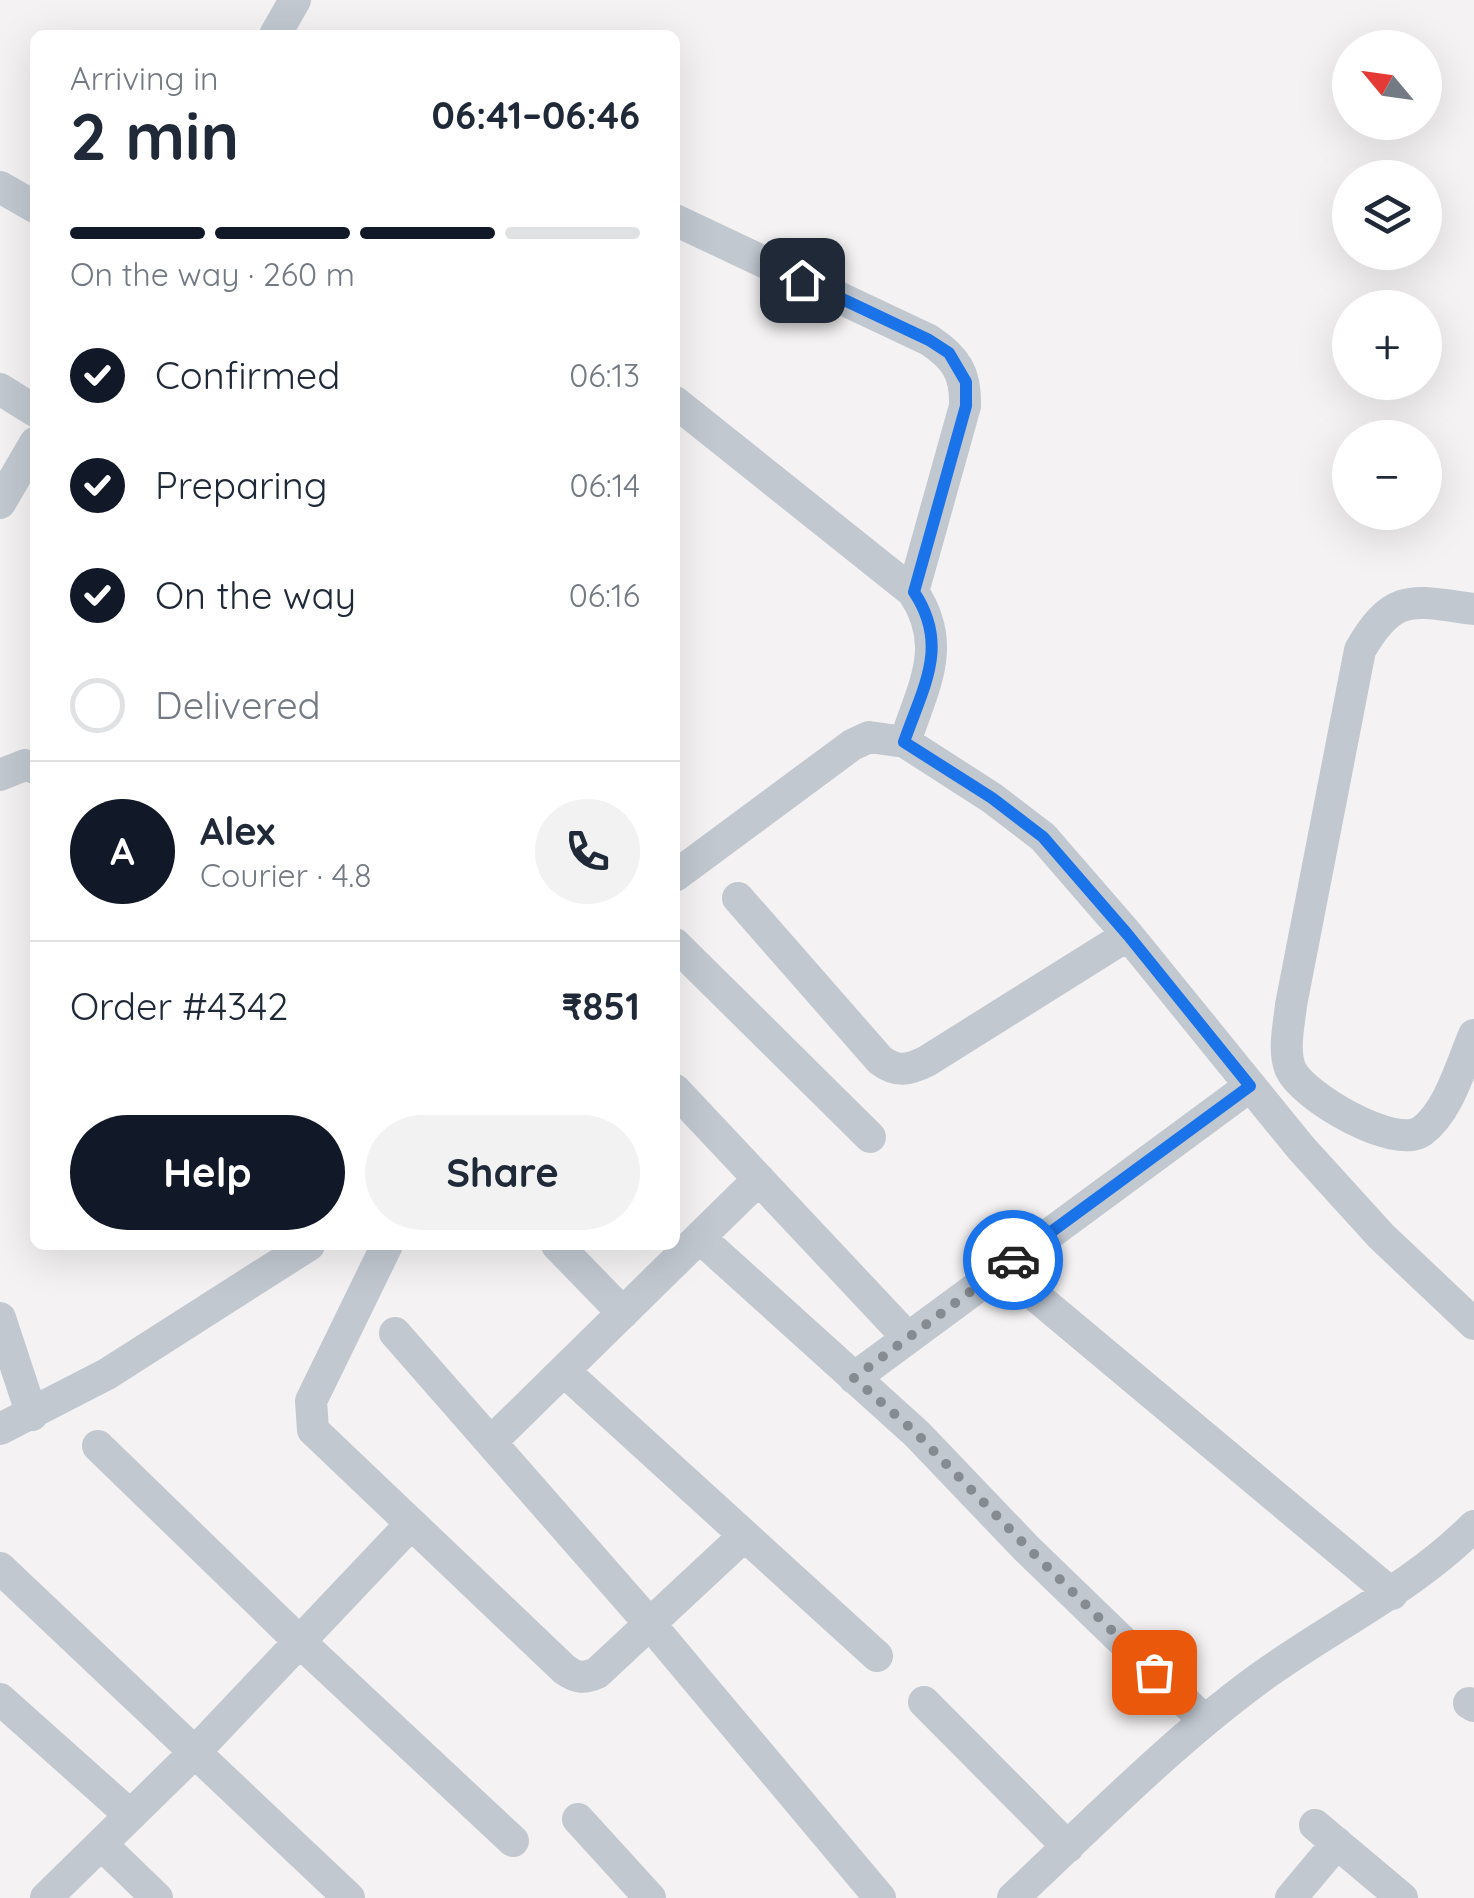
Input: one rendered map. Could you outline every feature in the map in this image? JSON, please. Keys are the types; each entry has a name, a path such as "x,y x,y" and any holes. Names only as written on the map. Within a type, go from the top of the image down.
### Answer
{"street":[{"path":"277,30 295,0"},
{"path":"0,187 30,204"},
{"path":"680,222 929,340 949,353 960,368 966,382 966,406 914,592"},
{"path":"0,389 30,408"},
{"path":"680,406 914,592 931,625 933,642 928,673 904,742"},
{"path":"0,503 30,452"},
{"path":"1474,609 1422,602 1395,606 1376,622 1360,650 1291,1006 1287,1048 1290,1067 1314,1095 1383,1133 1408,1137 1421,1132 1432,1120 1474,1035"},
{"path":"681,861 852,745 870,738 904,742 992,798 1043,837 1128,935 1300,1148 1381,1236 1474,1324"},
{"path":"0,775 30,766"},
{"path":"738,898 880,1060 900,1070 911,1070 927,1061 1128,935"},
{"path":"680,949 870,1137"},
{"path":"854,1378 1250,1086"},
{"path":"680,1095 908,1338"},
{"path":"492,1442 759,1179"},
{"path":"700,1238 917,1434 1206,1722"},
{"path":"0,1429 107,1374 302,1250"},
{"path":"385,1250 311,1402 313,1430 574,1676 585,1678 596,1673 744,1536"},
{"path":"562,1250 622,1313"},
{"path":"1002,1268 1392,1594"},
{"path":"0,1318 32,1415"},
{"path":"396,1333 650,1624 880,1898"},
{"path":"564,1371 877,1656"},
{"path":"98,1446 300,1642 513,1840"},
{"path":"46,1898 194,1752 410,1525"},
{"path":"1013,1898 1258,1679 1392,1594 1432,1565 1474,1526"},
{"path":"0,1568 349,1898"},
{"path":"0,1699 130,1815"},
{"path":"924,1702 1068,1847"},
{"path":"578,1819 650,1898"},
{"path":"1291,1898 1326,1834 1402,1898"},
{"path":"101,1844 156,1898"}],"way so far":[{"path":"1013,1260 854,1378 917,1434 1154,1672"}],"route":[{"path":"802,280 929,340 949,353 966,382 966,406 914,592 931,625 933,642 928,673 904,742 992,798 1043,837 1250,1086 1013,1260"}]}
